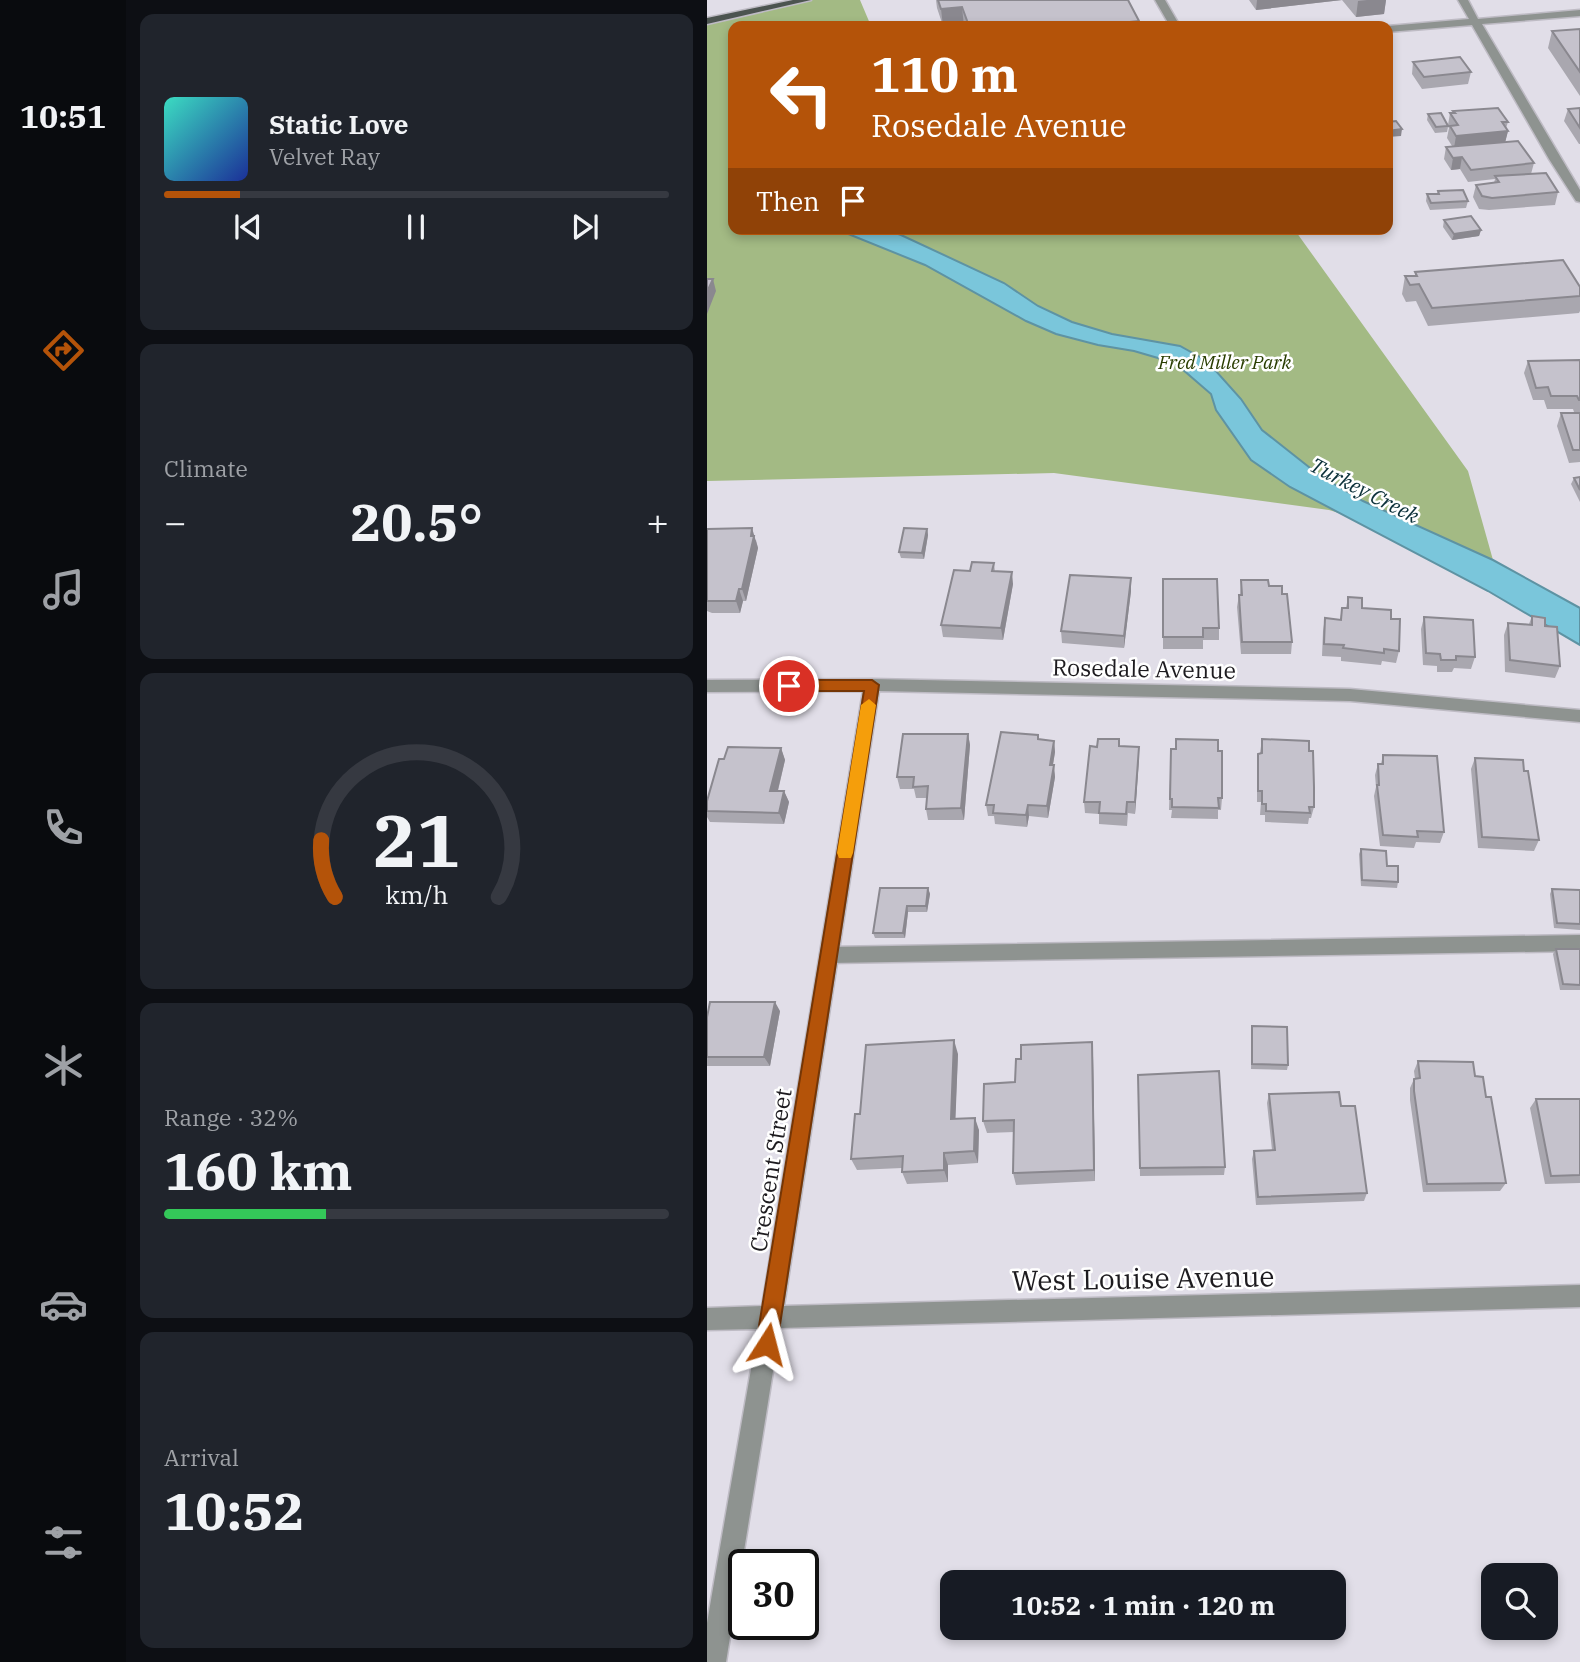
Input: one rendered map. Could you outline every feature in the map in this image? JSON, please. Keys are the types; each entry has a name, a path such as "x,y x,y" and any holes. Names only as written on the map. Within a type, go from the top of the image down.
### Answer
{"main road":[{"path":"707,21 806,0"}],"street":[{"path":"1160,0 1172,21"},
{"path":"1463,0 1580,200"},
{"path":"1393,29 1580,13"},
{"name":"Rosedale Avenue","path":"707,687 872,685 1350,695 1580,716"},
{"name":"Crescent Street","path":"713,1662 872,685"},
{"path":"829,955 1580,943"},
{"name":"West Louise Avenue","path":"707,1320 1580,1296"}],"green space":[{"name":"Fred Miller Park","path":"799,0 860,0 869,21 728,21 728,235 1298,235 1468,471 1493,560 1329,510 1054,473 707,481 707,21"}],"water":[{"name":"Turkey Creek","path":"851,235 901,235 1004,283 1038,306 1072,322 1112,334 1180,346 1207,361 1241,399 1262,430 1319,475 1363,501 1493,560 1580,608 1580,645 1488,591 1290,487 1251,460 1216,410 1211,394 1175,363 1056,334 1026,321 925,265"}],"building":[{"path":"938,0 1128,0 1139,21 967,21 962,7 941,9"},
{"path":"1580,29 1580,72 1552,31"},
{"path":"1460,57 1471,72 1424,77 1413,62"},
{"path":"1498,108 1508,122 1502,122 1508,131 1456,136 1450,126 1458,125 1450,113 1455,113 1453,111"},
{"path":"1580,108 1580,128 1568,109"},
{"path":"1441,113 1448,126 1436,127 1428,114"},
{"path":"1393,121 1396,121 1402,129 1393,130"},
{"path":"1518,141 1534,163 1471,170 1462,157 1453,158 1446,147"},
{"path":"1546,173 1558,192 1492,198 1482,196 1476,185 1499,182 1495,176"},
{"path":"1463,190 1468,201 1431,203 1427,194 1439,194 1438,191"},
{"path":"1471,216 1481,230 1454,234 1444,220"},
{"path":"1563,260 1580,287 1580,296 1432,308 1419,284 1410,285 1405,276 1417,276 1415,272"},
{"path":"707,279 713,279 707,292"},
{"path":"1580,360 1580,400 1577,396 1551,396 1548,387 1536,388 1528,361"},
{"path":"1561,413 1580,413 1580,450 1573,450"},
{"path":"1580,477 1580,490 1574,478"},
{"path":"752,528 751,536 754,536 742,589 739,589 736,601 707,601 707,529"},
{"path":"904,528 927,529 922,553 899,552"},
{"path":"972,562 994,563 992,571 1012,572 1001,628 941,625 954,570 970,571"},
{"path":"1070,575 1131,578 1124,636 1061,631"},
{"path":"1163,579 1217,579 1219,628 1203,628 1203,637 1163,637"},
{"path":"1241,580 1268,580 1269,586 1282,586 1282,594 1287,594 1292,642 1242,642 1239,595 1242,595"},
{"path":"1348,597 1362,598 1362,608 1391,610 1391,619 1400,619 1399,651 1384,649 1384,653 1324,644 1325,618 1341,620 1342,608 1348,608"},
{"path":"1532,616 1545,618 1545,626 1557,627 1560,666 1510,660 1508,623 1532,625"},
{"path":"1424,617 1473,620 1475,657 1456,656 1456,660 1441,660 1440,654 1426,653"},
{"path":"1001,732 1038,735 1038,739 1054,741 1050,765 1054,765 1047,806 1028,805 1026,815 993,813 994,805 986,805"},
{"path":"903,734 968,734 961,808 926,809 928,786 913,787 914,777 897,777"},
{"path":"1098,739 1119,739 1119,746 1139,747 1135,802 1127,802 1126,814 1099,813 1100,802 1084,802 1090,746 1097,747"},
{"path":"1176,739 1218,740 1218,751 1222,751 1222,798 1218,798 1219,808 1172,807 1171,749 1176,749"},
{"path":"1262,739 1309,741 1309,751 1313,751 1314,787 1314,807 1309,807 1310,813 1266,811 1266,804 1262,804 1262,791 1258,791 1258,754 1262,753"},
{"path":"728,747 781,748 770,791 784,791 779,813 707,811 707,801 719,759 724,759"},
{"path":"1383,755 1437,756 1444,832 1417,831 1418,837 1383,835 1377,785 1378,764 1383,764"},
{"path":"1475,758 1523,760 1524,771 1528,771 1539,840 1482,837"},
{"path":"1361,849 1386,851 1387,866 1398,866 1398,882 1362,880"},
{"path":"880,888 928,888 926,906 907,906 903,933 873,933"},
{"path":"1552,889 1580,890 1580,924 1557,923"},
{"path":"1556,949 1580,949 1580,985 1563,984"},
{"path":"710,1002 775,1002 764,1057 707,1057 707,1017"},
{"path":"1252,1026 1287,1027 1288,1065 1252,1064"},
{"path":"954,1040 951,1119 975,1118 974,1151 944,1153 944,1170 902,1172 903,1156 851,1159 855,1114 860,1114 866,1045"},
{"path":"1092,1042 1094,1170 1013,1173 1014,1120 983,1121 984,1084 1015,1082 1016,1059 1021,1059 1021,1045"},
{"path":"1418,1061 1473,1062 1475,1076 1483,1077 1486,1097 1491,1097 1506,1183 1427,1184 1414,1091 1414,1079 1420,1078"},
{"path":"1219,1071 1225,1167 1140,1168 1138,1075"},
{"path":"1339,1092 1341,1106 1355,1106 1367,1193 1258,1197 1254,1151 1275,1150 1269,1094"},
{"path":"1536,1099 1580,1099 1580,1175 1551,1176"}],"slow traffic":[{"path":"845,853 869,705"}],"route":[{"path":"767,1344 872,685 789,686"}]}
